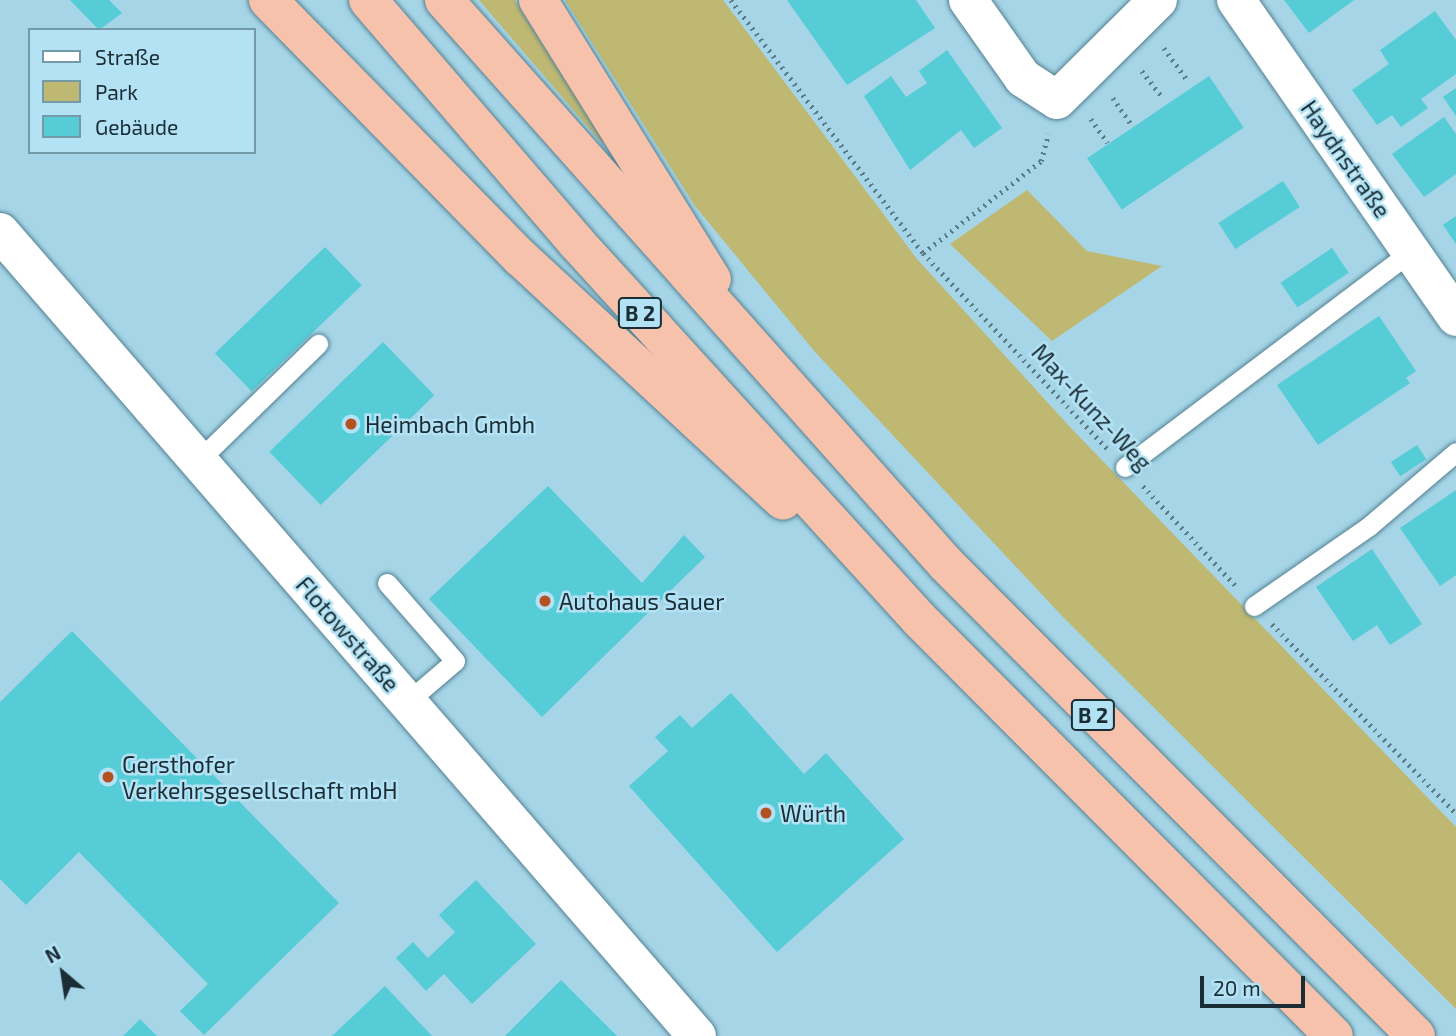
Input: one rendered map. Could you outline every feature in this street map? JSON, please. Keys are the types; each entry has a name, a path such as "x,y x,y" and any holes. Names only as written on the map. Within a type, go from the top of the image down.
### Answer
{"highway":[{"path":"268,0 521,258 741,465 919,619"},
{"name":"B 2","path":"368,0 576,242 919,619 1334,1036"},
{"name":"B 2","path":"443,0 780,383 1162,787 1416,1036"},
{"path":"538,0 780,383"}],"street":[{"path":"968,0 1023,78 1057,100 1158,0"},
{"name":"Haydnstraße","path":"1236,0 1456,317"},
{"name":"Flotowstraße","path":"1,234 697,1036"}],"lane":[{"path":"1125,467 1410,252"},
{"path":"198,461 318,344"},
{"path":"1254,606 1369,526 1456,452"},
{"path":"387,583 456,661 407,702"}],"path":[{"name":"Max-Kunz-Weg","path":"731,0 923,253 1254,606 1456,813"},
{"path":"1164,48 1188,82"},
{"path":"1142,71 1163,99"},
{"path":"1113,98 1131,124"},
{"path":"923,253 1041,161 1057,100"},
{"path":"1091,119 1108,143"}],"green space":[{"path":"479,0 515,0 606,144 599,140"},
{"path":"565,0 723,0 917,259 1069,426 1456,827 1456,1009 1062,616 815,352 695,206"},
{"path":"1027,190 1087,251 1162,266 1052,341 950,244"}],"building":[{"path":"70,0 109,0 122,13 102,28 97,28"},
{"path":"787,0 916,0 935,28 847,85"},
{"path":"1284,0 1354,0 1309,33"},
{"path":"1435,11 1456,40 1456,74 1421,99 1428,108 1401,127 1392,115 1377,125 1352,90 1389,64 1380,50"},
{"path":"947,50 1002,128 974,148 961,130 910,170 864,96 891,76 906,97 927,83 919,71"},
{"path":"1209,76 1244,127 1122,210 1087,158"},
{"path":"1456,88 1456,116 1443,97"},
{"path":"1444,117 1456,134 1456,174 1424,197 1392,154"},
{"path":"1283,181 1300,207 1235,249 1218,223"},
{"path":"1456,216 1456,244 1443,225"},
{"path":"325,247 362,285 252,391 215,353"},
{"path":"1332,248 1349,273 1297,308 1281,283"},
{"path":"1379,316 1416,371 1406,378 1410,383 1318,445 1277,385"},
{"name":"Heimbach Gmbh","path":"383,342 434,395 321,505 269,452"},
{"path":"1417,445 1426,459 1400,476 1391,462"},
{"name":"Autohaus Sauer","path":"548,486 642,583 684,535 705,557 542,717 429,599"},
{"path":"1456,490 1456,575 1440,586 1400,528"},
{"path":"1372,549 1422,624 1390,645 1377,625 1353,641 1316,587"},
{"name":"Gersthofer Verkehrsgesellschaft mbH","path":"72,631 339,903 204,1035 180,1011 208,984 79,852 26,905 0,879 0,702"},
{"name":"Würth","path":"731,693 804,774 826,753 904,839 777,952 629,786 668,751 655,737 680,715 692,728"},
{"path":"476,880 536,944 472,1004 444,974 426,991 396,958 413,942 428,958 455,932 439,915"},
{"path":"561,980 617,1036 505,1036"},
{"path":"385,986 432,1036 332,1036"},
{"path":"140,1019 157,1036 123,1036"}],"place":[{"name":"Heimbach Gmbh","path":"351,424"},
{"name":"Autohaus Sauer","path":"545,601"},
{"name":"Gersthofer Verkehrsgesellschaft mbH","path":"108,777"},
{"name":"Würth","path":"766,813"}]}
